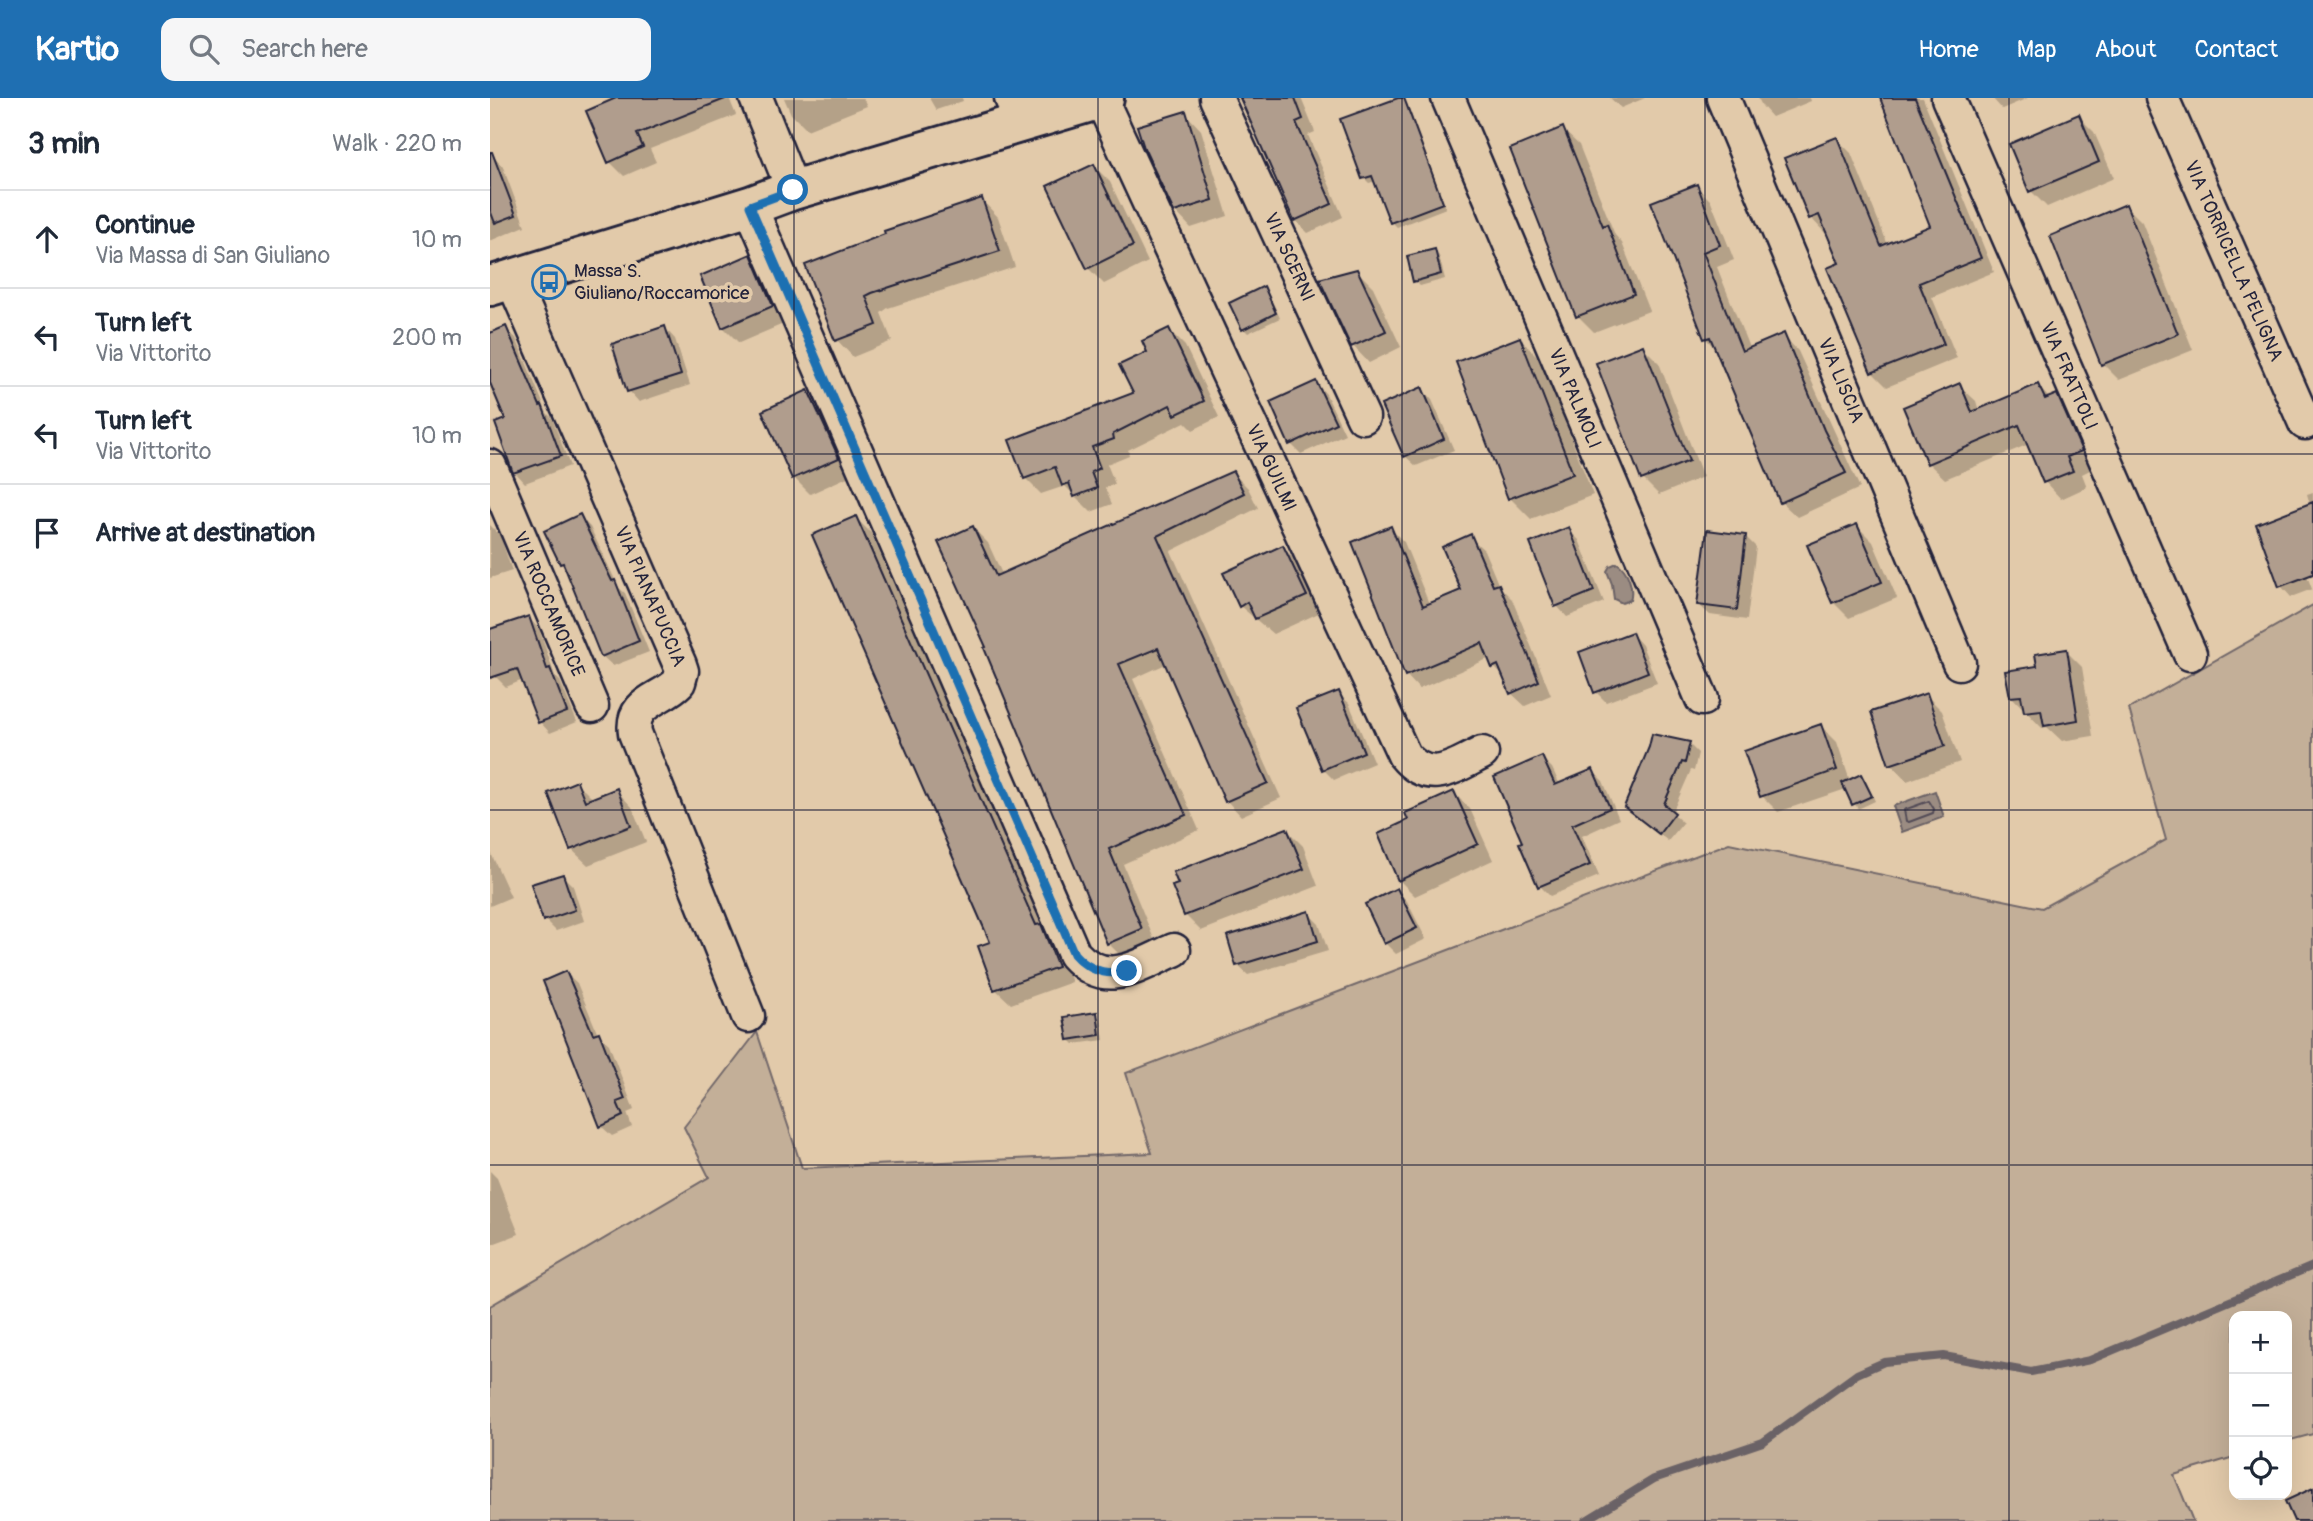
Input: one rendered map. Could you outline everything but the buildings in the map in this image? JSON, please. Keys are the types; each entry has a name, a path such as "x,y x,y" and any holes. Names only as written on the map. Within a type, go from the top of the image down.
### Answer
{"street":[{"path":"756,98 793,190"},
{"path":"501,283 750,206 1016,110 1103,98"},
{"name":"VIA GUILMI","path":"1103,98 1404,755 1415,767 1439,772 1451,769 1482,753"},
{"name":"VIA SCERNI","path":"1216,98 1363,417"},
{"name":"VIA PALMOLI","path":"1448,98 1702,699"},
{"name":"VIA LISCIA","path":"1723,98 1959,663"},
{"name":"VIA FRATTOLI","path":"1948,98 2190,654"},
{"name":"VIA TORRICELLA PELIGNA","path":"2162,98 2305,424"},
{"path":"750,206 1074,954 1087,967 1107,974 1127,971 1174,950"},
{"name":"VIA PIANAPUCCIA","path":"501,283 682,671 674,687 642,706 637,712 635,733 748,1016"},
{"name":"VIA ROCCAMORICE","path":"490,466 592,706"}],"shaded area":[{"path":"2313,605 2313,1434 2292,1440 2292,1311 2229,1311 2229,1458 2174,1475 2193,1521 490,1521 490,1306 709,1177 684,1127 757,1032 802,1168 1152,1153 1126,1073 1729,843 2042,908 2166,840 2129,709"}],"water":[{"path":"1617,563 1624,570 1631,585 1630,600 1622,603 1614,599 1607,571"},
{"path":"1935,791 1944,817 1902,832 1893,806"}],"waterway":[{"path":"1585,1521 1654,1479 1763,1442 1857,1374 1884,1362 1944,1356 2031,1372 2090,1360 2313,1266"}],"place":[{"name":"Massa S. Giuliano/Roccamorice","path":"549,282"}],"route":[{"path":"793,190 750,206 1074,954 1087,967 1107,974 1127,971"}]}
